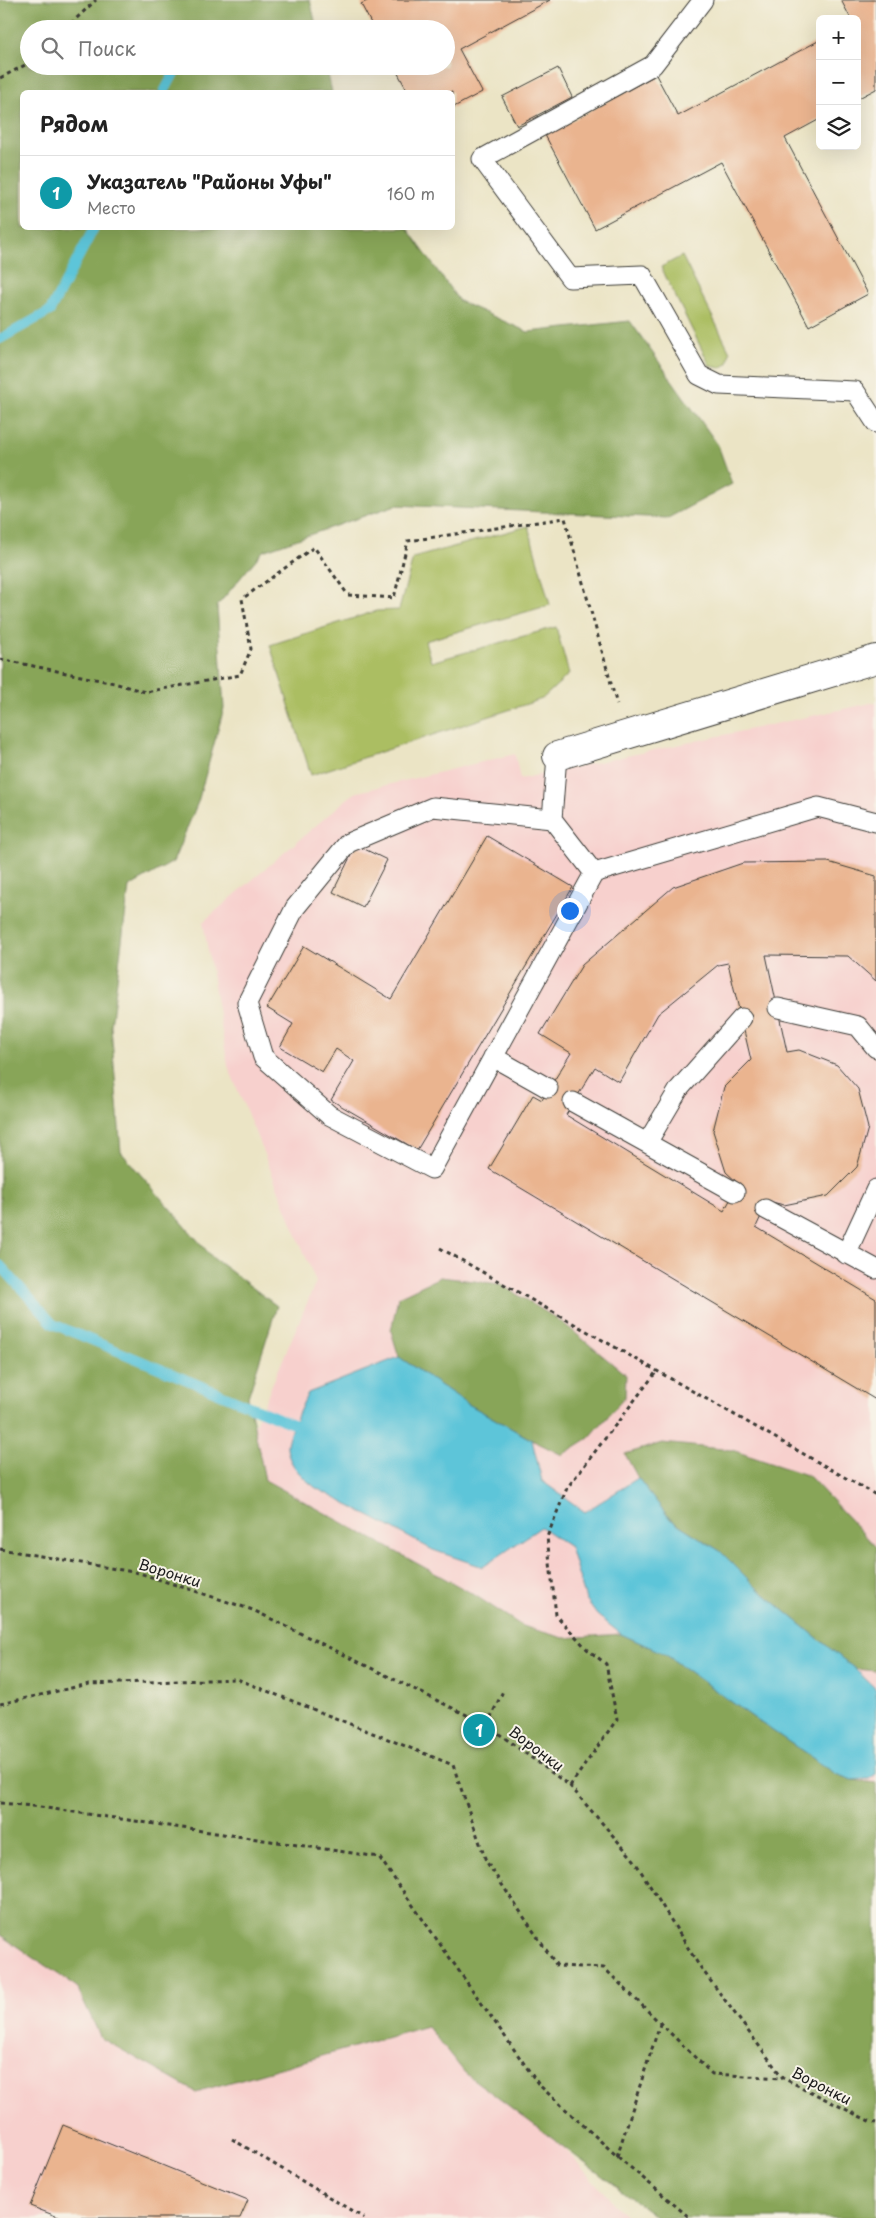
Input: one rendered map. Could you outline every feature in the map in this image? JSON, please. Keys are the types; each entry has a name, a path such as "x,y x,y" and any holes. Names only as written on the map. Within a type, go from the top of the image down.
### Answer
{"street":[{"path":"557,756 876,659"}],"lane":[{"path":"703,0 652,65 482,160 570,278 642,275 699,375 719,385 855,391 876,423"},
{"path":"557,756 552,819 594,873"},
{"path":"552,819 433,807 348,843 294,908 247,1002 263,1057 330,1115 432,1169 594,873 818,806 876,822"},
{"path":"778,1008 858,1026 876,1048"},
{"path":"647,1143 679,1089 742,1018"},
{"path":"493,1057 548,1088"},
{"path":"574,1102 735,1192"},
{"path":"846,1254 876,1189"},
{"path":"765,1209 876,1270"}],"path":[{"path":"75,20 96,0"},
{"path":"0,78 20,67"},
{"path":"0,659 114,683 145,692 240,675 251,649 242,599 314,547 348,594 394,598 408,541 565,518 626,735"},
{"path":"440,1248 876,1495"},
{"path":"570,1786 617,1719 606,1664 587,1649 556,1616 547,1537 566,1488 657,1371"},
{"name":"Воронки","path":"0,1549 139,1573 252,1610 487,1725 570,1786 634,1860 698,1964 783,2078 876,2123"},
{"path":"0,1704 89,1684 237,1679 453,1765 486,1861 558,1966 604,1968 712,2074 783,2078"},
{"path":"487,1725 503,1691"},
{"path":"0,1803 33,1806 379,1857 539,2085 617,2156 690,2218"},
{"path":"617,2156 660,2024"},
{"path":"232,2139 364,2218"}],"shaded area":[{"path":"876,702 876,1837 227,1490 316,1282 228,1066 203,922 354,793 515,754 520,779"},
{"path":"0,1832 425,1994 627,2218 0,2218"}],"green space":[{"path":"0,0 310,0 315,20 20,20 20,75 328,75 332,90 20,90 20,230 408,230 459,301 528,332 630,321 718,445 732,484 668,518 396,505 263,551 217,606 224,708 198,802 173,862 129,887 111,1026 121,1152 213,1258 277,1306 248,1397 265,1480 473,1594 522,1626 564,1638 621,1634 665,1654 836,1774 852,1780 876,1783 876,2218 658,2218 465,2073 427,2026 196,2092 101,2038 77,1987 0,1935"},
{"path":"682,256 730,352 728,363 721,368 710,366 661,267"},
{"path":"528,526 550,605 425,641 431,662 556,627 569,674 542,699 311,775 270,645 376,611 399,610 413,558"},
{"path":"440,1277 500,1284 562,1322 626,1375 625,1397 589,1438 562,1455 468,1404 399,1357 391,1331 398,1297"},
{"path":"662,1443 732,1450 809,1476 876,1547 876,1671 855,1669 758,1589 720,1551 670,1519 638,1478 625,1454"}],"water":[{"path":"399,1357 468,1404 532,1440 542,1481 585,1512 638,1478 670,1519 720,1551 758,1589 855,1669 876,1689 876,1774 869,1779 852,1780 836,1774 665,1654 621,1634 597,1615 586,1600 570,1547 541,1527 483,1567 433,1550 316,1488 306,1480 292,1464 287,1451 287,1444 308,1393"}],"building":[{"path":"369,0 550,0 459,49 482,92 455,106 455,90 407,90 399,75 455,75 455,20 369,20 361,4"},
{"path":"841,0 876,0 876,89 861,97 861,15 849,15"},
{"path":"816,42 816,121 785,138 868,294 809,326 721,162 595,229 545,135 656,75 678,116"},
{"path":"558,68 572,97 517,126 502,97"},
{"path":"487,836 573,887 417,1150 331,1100 354,1061 336,1049 322,1072 280,1047 293,1024 267,1008 304,946 391,999"},
{"path":"356,845 387,860 363,907 333,892"},
{"path":"828,862 876,876 876,981 848,956 766,955 787,1052 799,1050 837,1065 858,1089 868,1128 857,1167 828,1196 784,1205 768,1201 756,1227 876,1299 876,1400 489,1169 533,1095 542,1100 571,1053 540,1034 582,965 673,887 743,863","holes":["728,963 751,1060 724,1087 713,1131 726,1172 739,1184 724,1211 566,1115 595,1067 619,1082 658,1014 718,965"]},
{"path":"63,2125 248,2200 240,2218 61,2218 30,2206"}],"waterway":[{"path":"165,90 173,75"},
{"path":"0,339 50,311 93,230"},
{"path":"0,1265 53,1324 307,1430"}],"place":[{"name":"Указатель \"Районы Уфы\"","path":"479,1730"}]}
